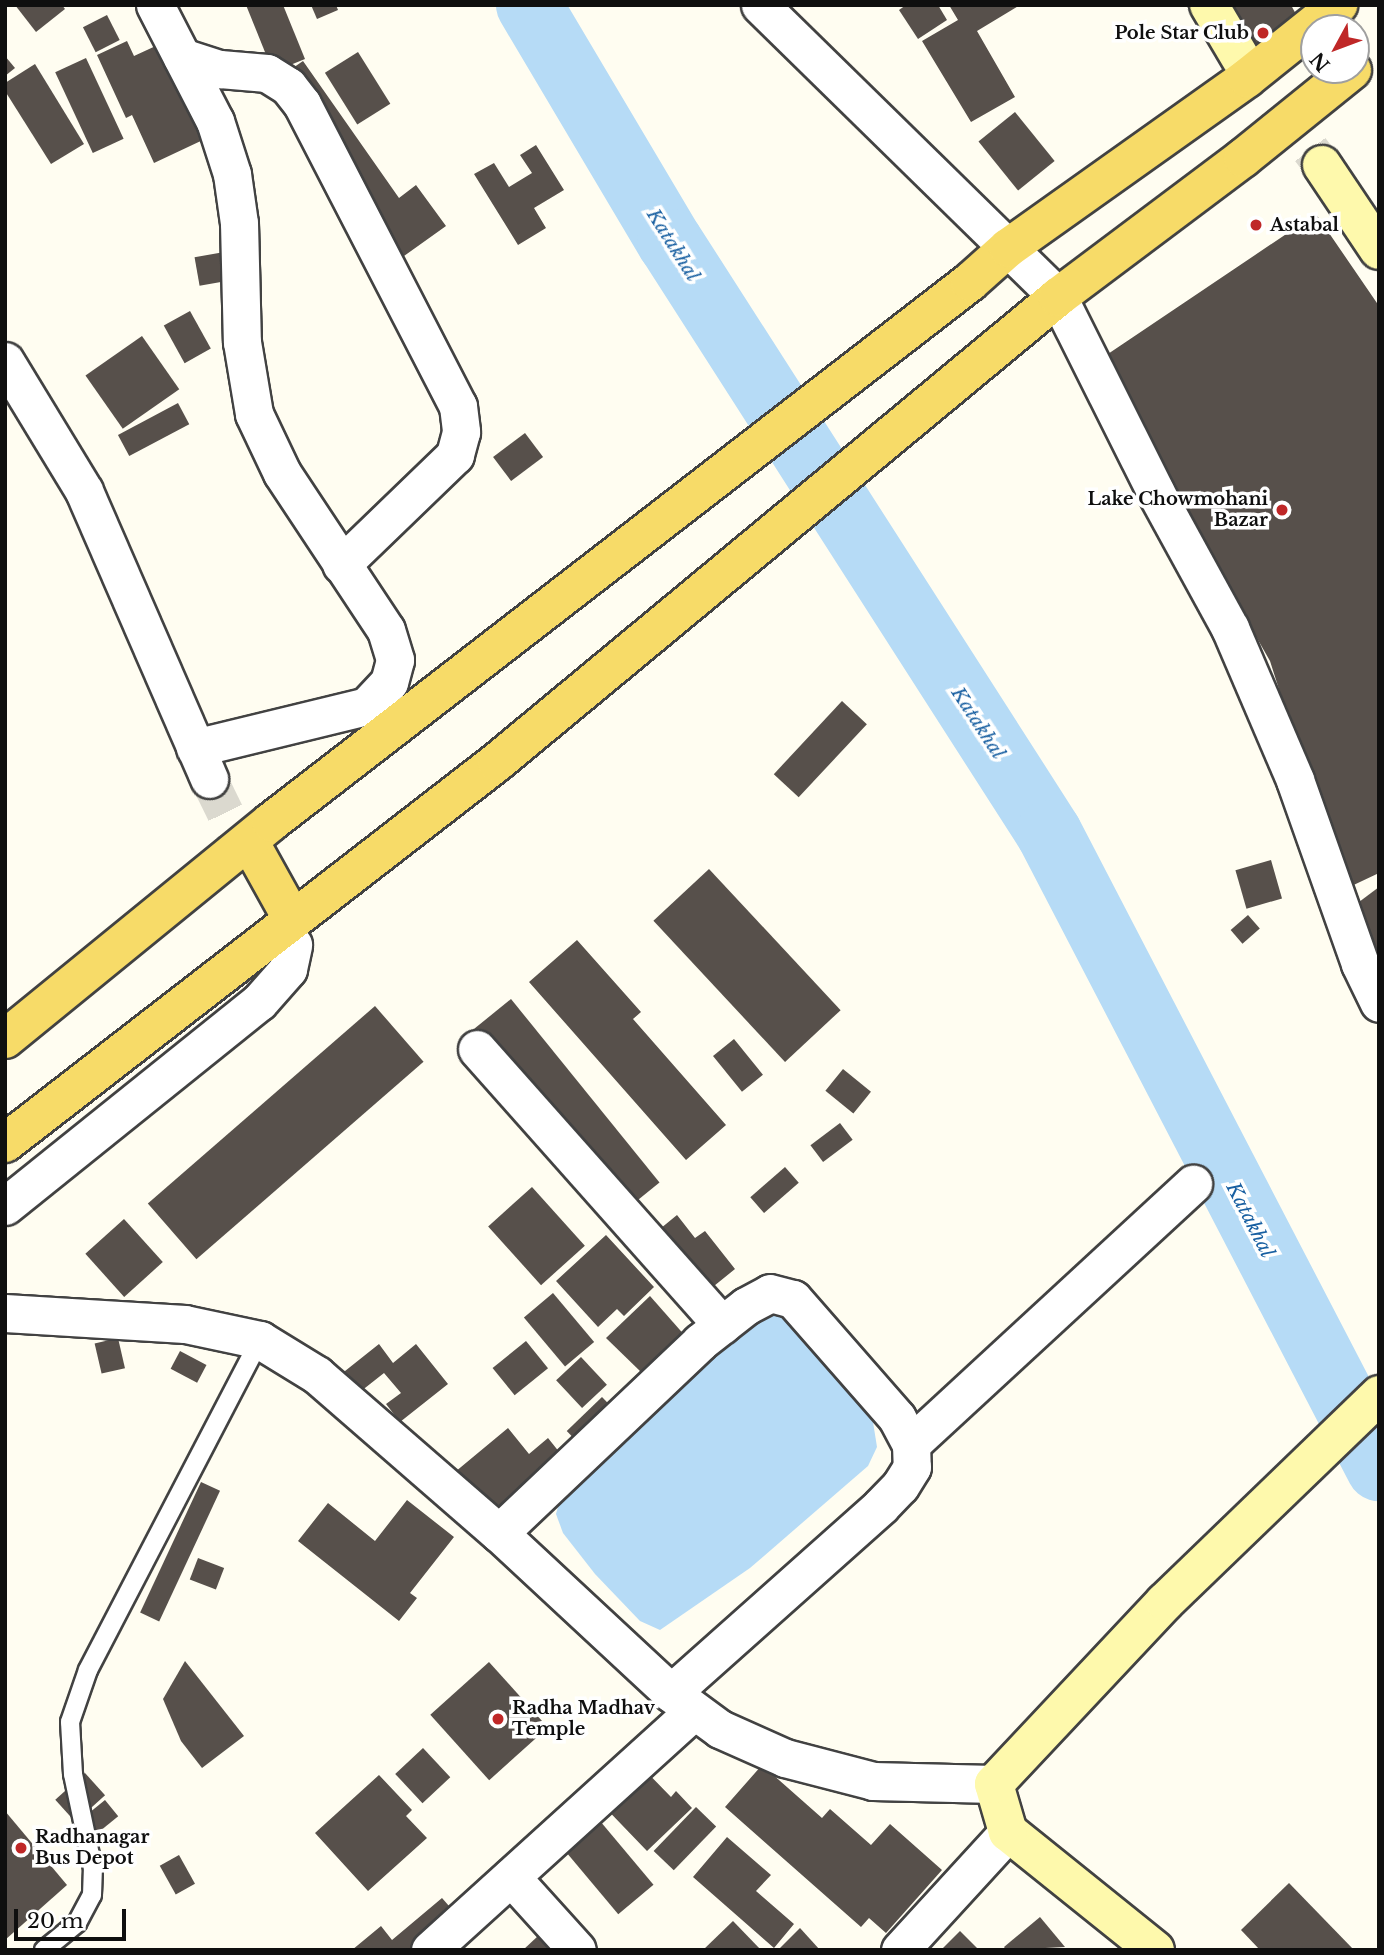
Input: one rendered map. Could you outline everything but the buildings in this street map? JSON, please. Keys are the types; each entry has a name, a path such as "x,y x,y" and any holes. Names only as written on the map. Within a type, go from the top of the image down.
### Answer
{"main road":[{"path":"5,1039 300,799 970,282 1008,248 1247,78 1338,5"},
{"path":"5,1143 293,932 1058,297 1243,158 1335,84"},
{"path":"248,841 293,932"}],"street":[{"path":"5,361 84,491 202,764 368,706 389,682 395,660 386,630 282,473 254,414 242,342 239,223 232,174 215,121 155,5"},
{"path":"760,5 1058,297 1155,491 1230,628 1295,780 1360,964 1379,1003"},
{"path":"1209,5 1241,59"},
{"path":"182,57 220,69 267,74 288,86 302,104 457,406 461,432 455,455 341,565"},
{"path":"1322,165 1379,250"},
{"path":"5,1206 259,1002 288,969 293,932"},
{"path":"477,1049 722,1325"},
{"path":"911,1444 1193,1184"},
{"path":"430,1950 511,1877 682,1702 890,1496 912,1467 911,1444 897,1418 793,1299 770,1293 700,1342 499,1533"},
{"path":"5,1313 185,1324 260,1340 317,1375 499,1533 682,1702 720,1729 785,1758 873,1781 994,1783 1165,1602 1379,1395"},
{"path":"994,1783 1008,1832 1155,1950"},
{"path":"901,1950 1008,1832"},
{"path":"511,1877 578,1950"}],"lane":[{"path":"44,1950 77,1923 92,1895 93,1869 73,1774 70,1722 88,1670 260,1340"}],"water":[{"path":"766,1311 785,1313 873,1422 877,1447 868,1466 750,1568 660,1630 640,1621 595,1574 563,1533 556,1514 564,1485 746,1322"}],"waterway":[{"name":"Katakhal","path":"529,5 670,242 1049,833 1379,1468"}],"tunnel":[{"path":"1241,59 1322,165"},
{"path":"209,779 255,873"}],"place":[{"name":"Pole Star Club","path":"1263,33"},
{"name":"Astabal","path":"1256,225"},
{"name":"Lake Chowmohani Bazar","path":"1282,510"},
{"name":"Radha Madhav Temple","path":"498,1719"},
{"name":"Radhanagar Bus Depot","path":"21,1848"}]}
